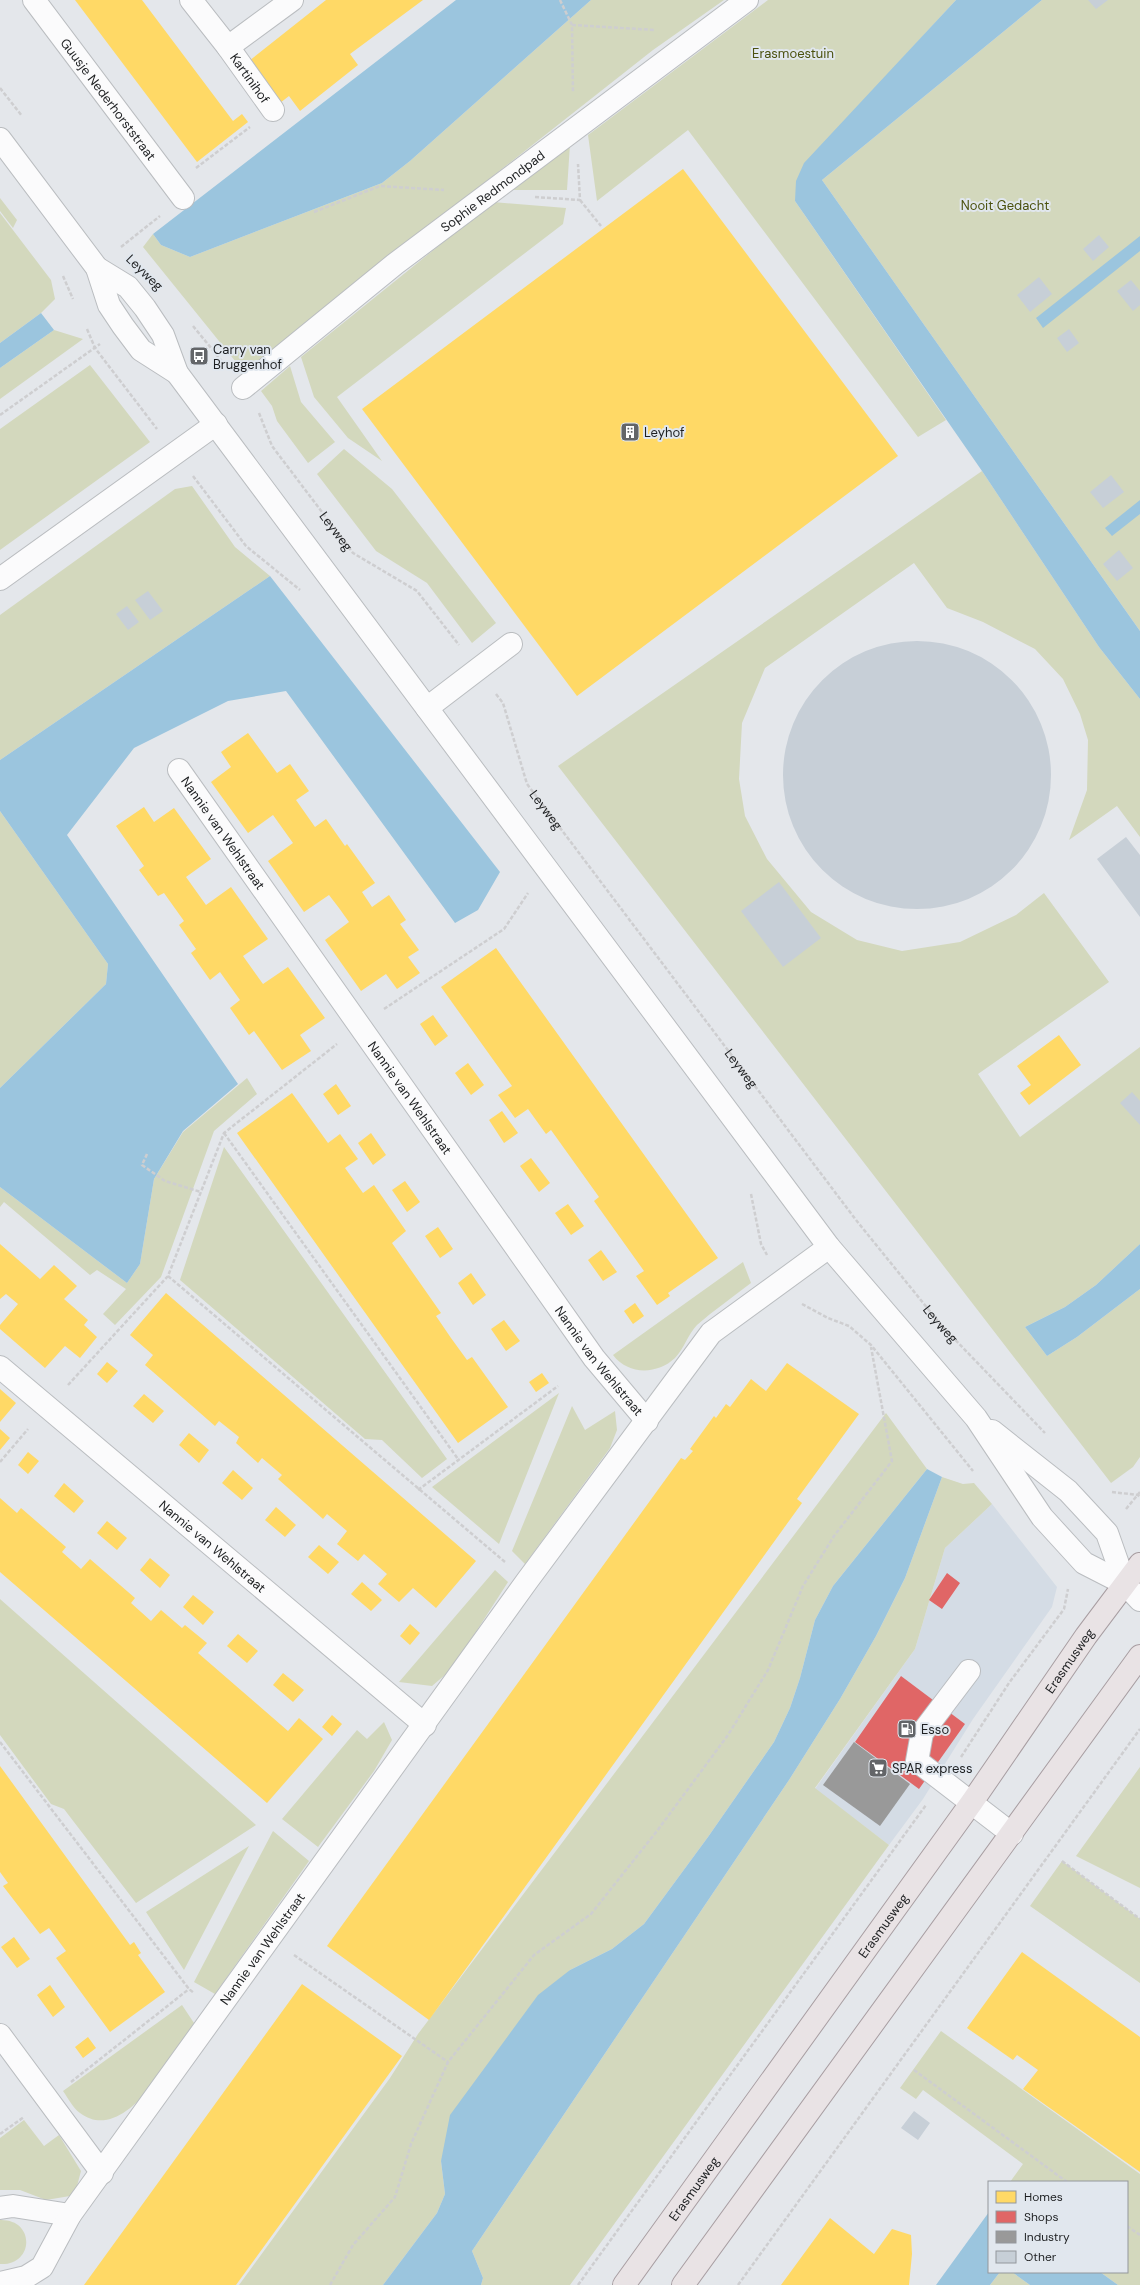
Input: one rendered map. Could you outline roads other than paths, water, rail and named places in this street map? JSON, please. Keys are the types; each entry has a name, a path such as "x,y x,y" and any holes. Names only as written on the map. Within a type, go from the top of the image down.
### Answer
{"main road":[{"name":"Erasmusweg","path":"624,2285 972,1802 1045,1694 1140,1564"},
{"path":"683,2285 1140,1656"}],"street":[{"name":"Guusje Nederhorststraat","path":"34,0 178,191"},
{"name":"Kartinihof","path":"191,0 228,47 273,110"},
{"name":"Kartinihof","path":"228,47 292,0"},
{"name":"Sophie Redmondpad","path":"243,388 395,264 747,0"},
{"path":"0,139 97,268 109,305 141,350 177,373 829,1247 976,1418 1042,1517 1084,1563 1125,1584 1140,1600"},
{"path":"0,579 216,424"},
{"path":"427,708 512,644"},
{"name":"Nannie van Wehlstraat","path":"179,770 594,1358 647,1421"},
{"name":"Nannie van Wehlstraat","path":"0,2283 26,2277 42,2267 70,2215 102,2173 425,1726 527,1581 647,1421 711,1332 829,1247"},
{"name":"Nannie van Wehlstraat","path":"0,1366 425,1726"},
{"path":"976,1418 1068,1491 1107,1533 1125,1584"},
{"path":"969,1672 922,1733 917,1761 1012,1834"},
{"path":"0,2035 102,2173"},
{"path":"0,2208 13,2206 70,2215"}],"water":[{"path":"456,0 591,0 410,161 382,183 190,257 161,245 153,234"},
{"path":"956,0 1042,0 822,180 1140,631 1140,699 1099,647 982,471 795,201 796,181 804,163"},
{"path":"1140,236 1140,251 1043,328 1036,318"},
{"path":"41,313 54,330 0,368 0,343"},
{"path":"1140,500 1140,514 1112,536 1105,528"},
{"path":"270,576 500,872 478,910 455,923 286,691 228,701 134,748 67,835 238,1084 183,1131 154,1179 140,1264 127,1283 0,1187 0,1088 106,984 108,964 0,811 0,760"},
{"path":"1140,1244 1140,1289 1077,1337 1047,1356 1025,1327 1065,1307 1096,1285"},
{"path":"927,1469 942,1477 905,1578 876,1636 840,1699 789,1780 472,2251 483,2278 481,2285 383,2285 437,2213 445,2194 441,2161 450,2115 538,1995 570,1970 612,1949 644,1924 708,1837 774,1742 790,1708 800,1678 815,1620 833,1586"},
{"path":"988,2213 988,2273 999,2273 990,2285 936,2285"},
{"path":"1013,2273 1101,2273 1118,2285 1030,2285"}],"place":[{"name":"Carry van Bruggenhof","path":"199,356"},
{"name":"Leyhof","path":"630,432"},
{"name":"Esso","path":"907,1729"},
{"name":"SPAR express","path":"878,1768"}],"park label":[{"name":"Erasmoestuin","path":"793,53"},
{"name":"Nooit Gedacht","path":"1005,205"}]}
